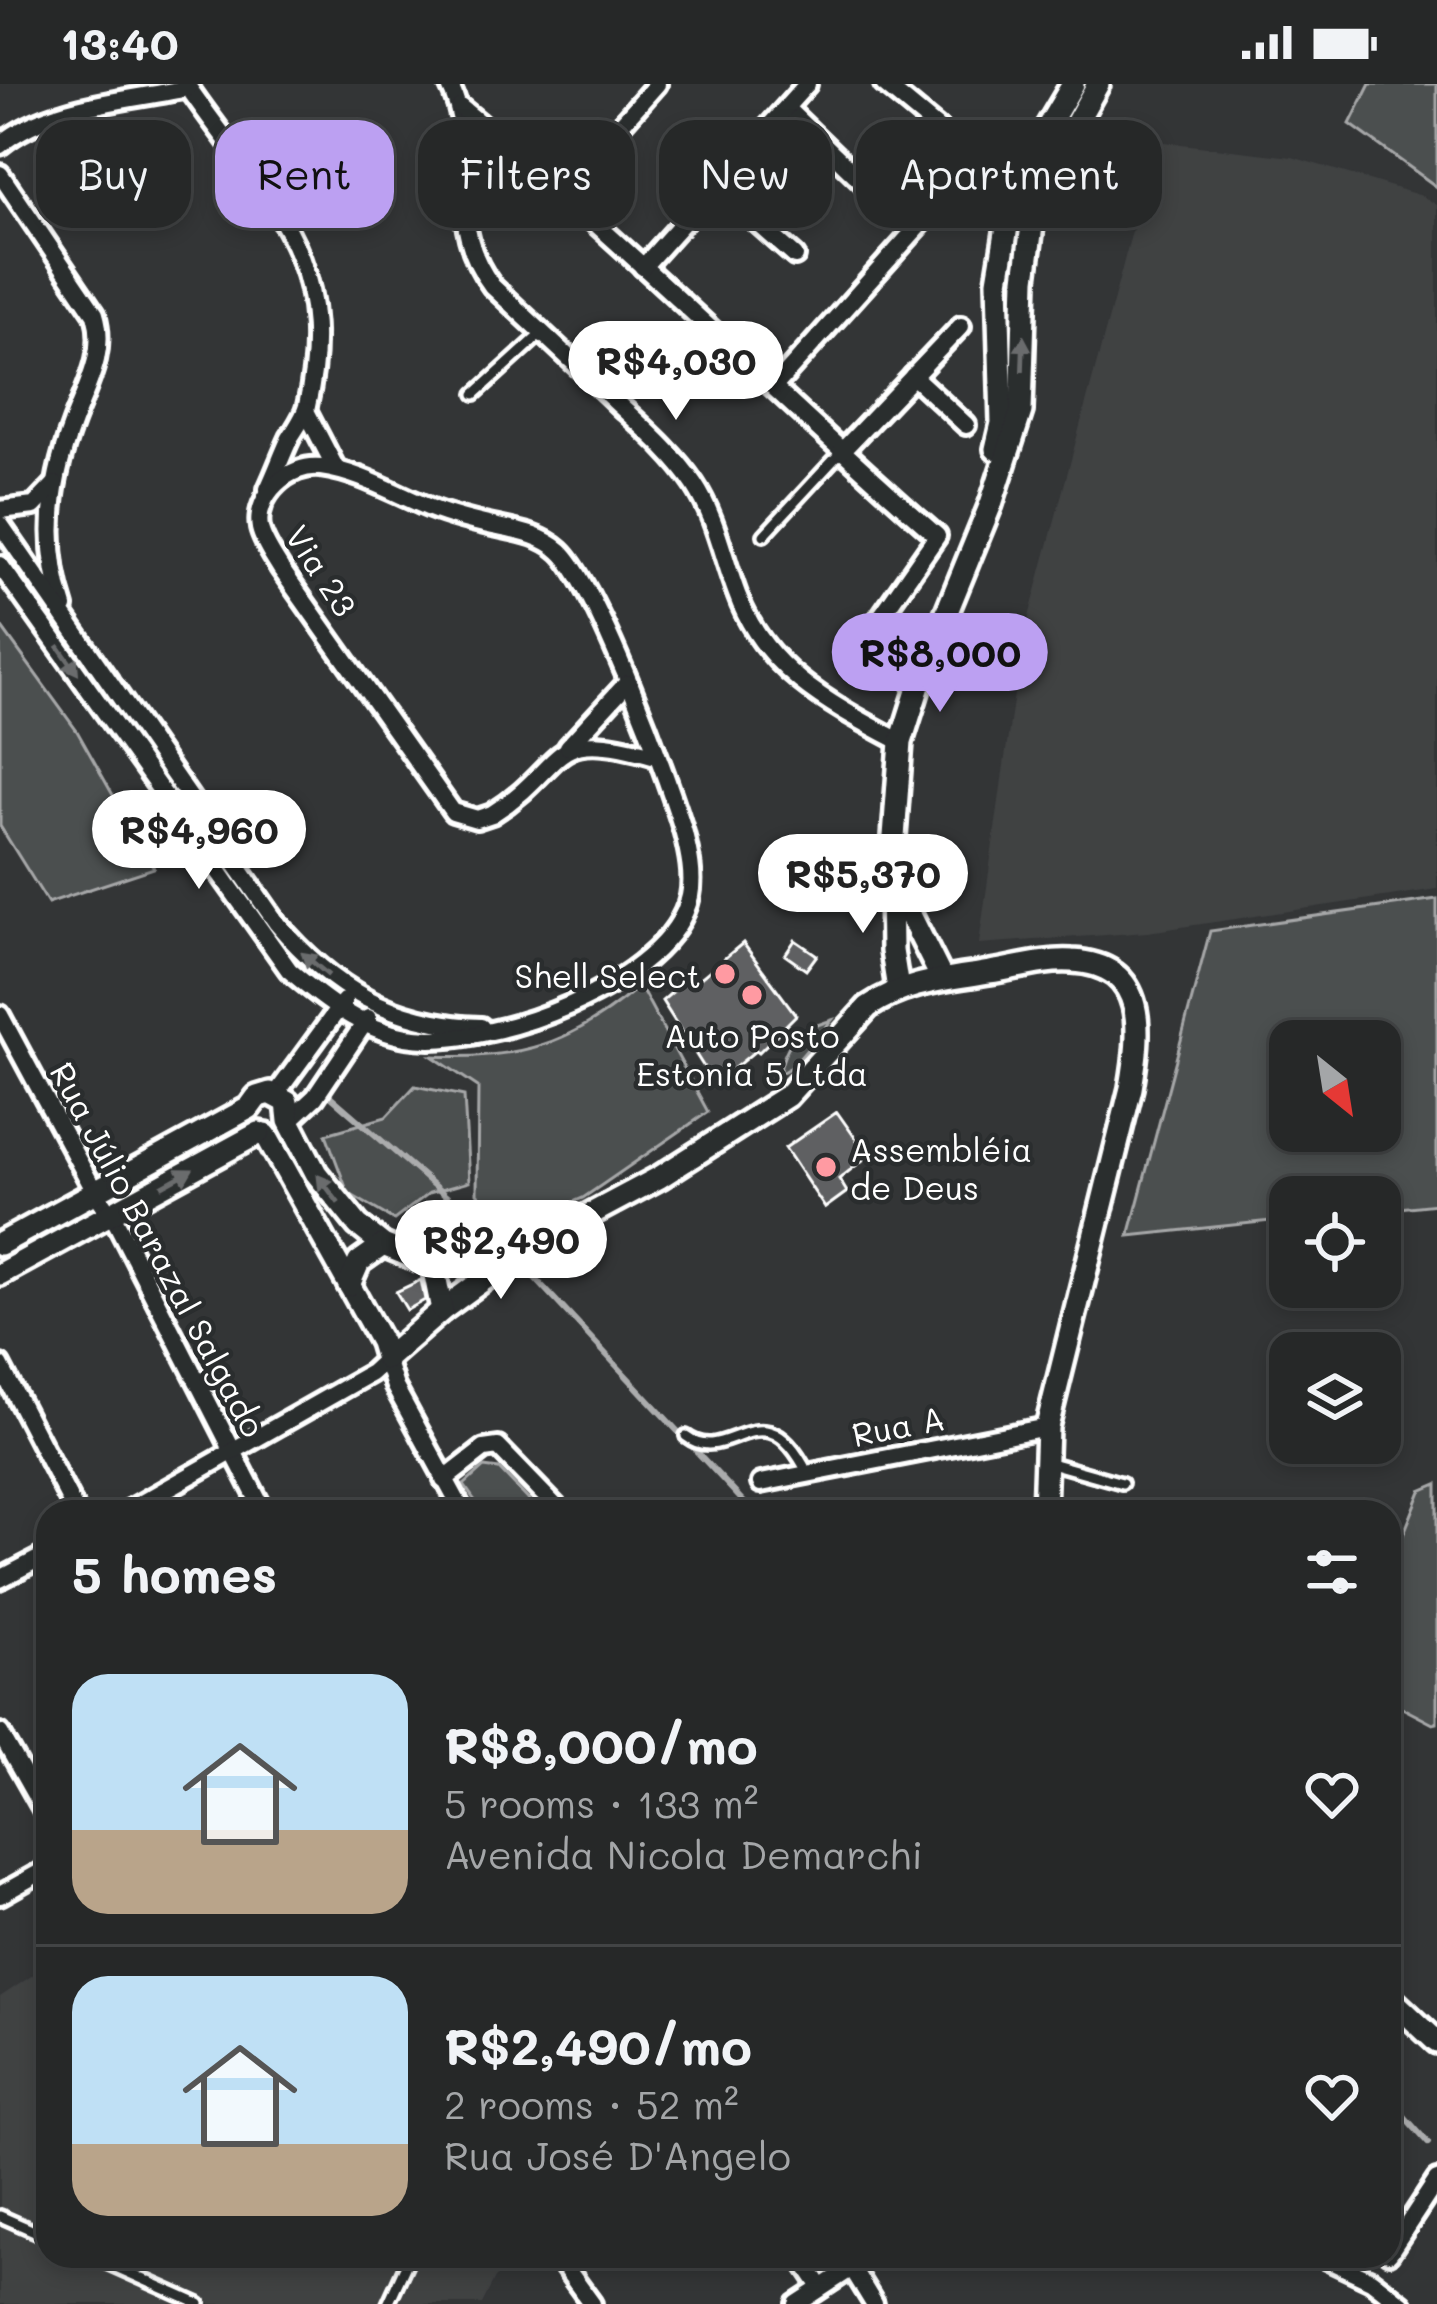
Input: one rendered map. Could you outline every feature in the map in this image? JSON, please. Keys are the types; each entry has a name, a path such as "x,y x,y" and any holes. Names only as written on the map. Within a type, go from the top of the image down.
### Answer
{"street":[{"path":"94,108 144,84"},
{"path":"449,84 460,106 565,193 937,536 868,635"},
{"path":"625,120 657,84"},
{"path":"777,120 807,84"},
{"path":"1051,120 1072,84"},
{"path":"1078,120 1099,84"},
{"path":"0,145 47,117 187,86 278,208 303,260 313,305 306,411 268,490"},
{"path":"894,87 931,120"},
{"path":"460,106 466,240 475,263 492,286 658,442 693,482 712,518 742,607 757,638 778,665 811,691 902,742"},
{"path":"787,109 856,175"},
{"path":"0,174 95,314 100,332 97,357 55,483 50,550 73,632"},
{"path":"643,267 679,228"},
{"path":"763,228 795,256"},
{"path":"775,387 917,228"},
{"path":"972,547 1002,423 998,281 1007,228"},
{"path":"898,989 891,878 902,742 932,646 991,504 1022,411 1025,279 1032,228"},
{"path":"841,452 962,326"},
{"path":"913,376 967,425"},
{"path":"0,565 274,952 301,980 365,1023 403,1036 441,1040 560,1011 608,986 663,941 683,916 692,874 684,833 627,683 575,569 559,549 532,534 428,508 336,469 306,411"},
{"name":"Via 23","path":"336,469 309,466 268,490 260,530 281,569 453,812 477,819 492,814 568,747"},
{"path":"0,510 34,506 55,483"},
{"path":"0,524 276,922 308,960 377,1005 420,1020 500,1028"},
{"path":"0,553 24,559 50,550"},
{"path":"568,747 627,683"},
{"path":"568,747 588,742 615,744 656,757"},
{"path":"891,878 942,979"},
{"path":"148,1500 371,1372 442,1310 527,1248 660,1177 787,1096 868,1007 898,989 1070,960 1094,964 1118,977 1138,1011 1139,1036 1131,1088 1047,1427 1044,1500"},
{"path":"0,1244 249,1108 257,1097 276,1094 351,990"},
{"path":"0,1274 263,1134 280,1132 315,1097 377,1005"},
{"name":"Rua Júlio Barazal Salgado","path":"0,1015 110,1214 257,1500"},
{"path":"276,1094 290,1108 289,1121 335,1200 383,1245 434,1265 527,1248"},
{"path":"249,1108 250,1122 263,1134 381,1342 395,1387 456,1500"},
{"path":"349,1285 358,1262 383,1245"},
{"path":"434,1265 442,1310"},
{"path":"0,1365 70,1500"},
{"name":"Rua A","path":"761,1484 1047,1427"},
{"path":"444,1480 484,1450 498,1447 549,1500"},
{"path":"0,1580 36,1560"},
{"path":"0,1732 36,1796"},
{"path":"0,1895 36,1875"},
{"path":"1401,2008 1437,2042"},
{"path":"1401,2234 1437,2180"},
{"path":"566,2268 592,2304"},
{"path":"808,2268 821,2287"},
{"path":"797,2304 852,2268 874,2304"},
{"path":"1346,2268 1402,2304"},
{"path":"1371,2280 1379,2268"}],"lane":[{"path":"475,394 542,333"},
{"path":"764,535 841,452"},
{"path":"686,1436 711,1445 749,1431 770,1431 797,1451 808,1474"},
{"path":"1046,1461 1123,1483"},
{"path":"0,2216 36,2232"},
{"path":"118,2268 199,2304"},
{"path":"388,2304 404,2268"}],"shaded area":[{"path":"1370,84 1437,84 1437,187 1350,124"},
{"path":"1162,142 1292,157 1422,196 1437,205 1437,889 1148,932 979,944 1020,651 1133,228 1162,228"},
{"path":"0,625 77,731 154,868 48,903 0,826"},
{"path":"1437,899 1437,1204 1401,1208 1401,1176 1269,1176 1269,1221 1129,1236 1210,931"},
{"path":"640,986 708,1112 583,1198 507,1230 477,1193 478,1087 432,1056 492,1055 544,1044 591,1022"},
{"path":"832,1020 793,1066 779,1074 796,1037"},
{"path":"415,1086 464,1096 469,1182 429,1193 394,1220 348,1193 326,1134 386,1117"},
{"path":"484,1467 499,1469 529,1500 475,1500 464,1485"},
{"path":"1437,1484 1437,1723 1433,1724 1401,1707 1401,1540 1421,1491"},
{"path":"36,1973 36,2268 509,2268 495,2278 482,2304 0,2304 0,1997"}],"building":[{"path":"792,861 844,868 839,900 788,893"},
{"path":"795,940 817,955 806,970 785,955"},
{"path":"743,943 796,1015 759,1052 712,1080 662,1001 692,975 697,981"},
{"name":"Assembléia de Deus","path":"837,1112 868,1156 839,1179 847,1192 825,1208 785,1148"},
{"path":"421,1280 425,1300 407,1310 396,1292"}],"waterway":[{"path":"329,1095 491,1235"},
{"path":"534,1277 742,1500"},
{"path":"1401,2113 1428,2143"}],"place":[{"name":"Shell Select","path":"725,974"},
{"name":"Auto Posto Estonia 5 Ltda","path":"752,995"},
{"name":"Assembléia de Deus","path":"826,1167"}]}
